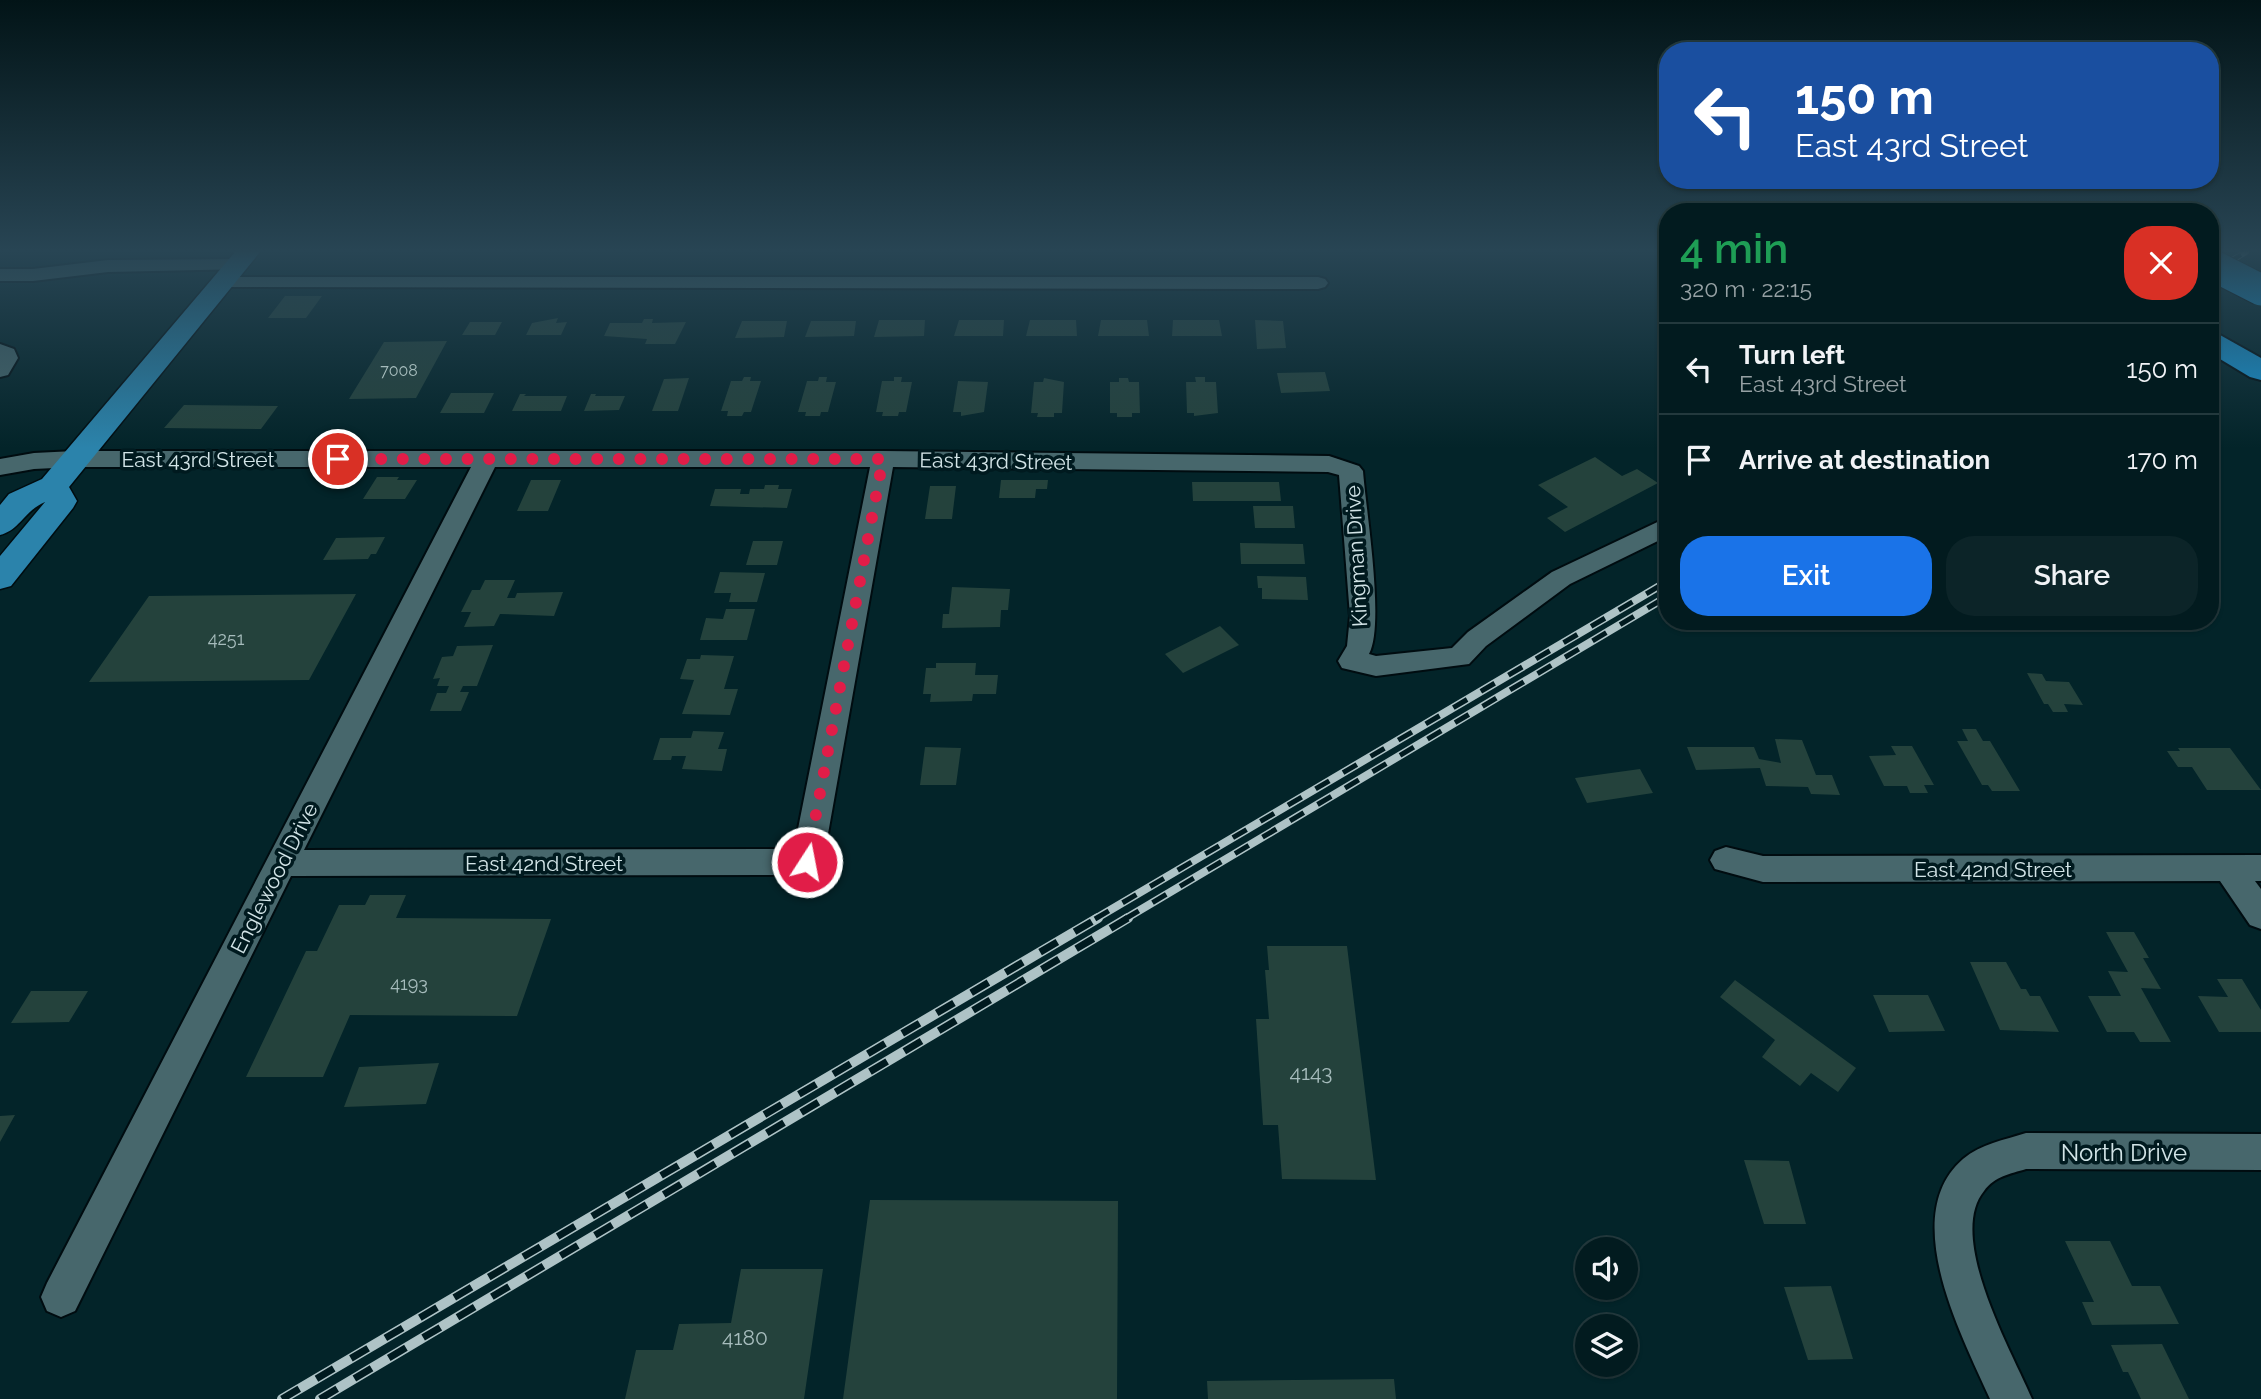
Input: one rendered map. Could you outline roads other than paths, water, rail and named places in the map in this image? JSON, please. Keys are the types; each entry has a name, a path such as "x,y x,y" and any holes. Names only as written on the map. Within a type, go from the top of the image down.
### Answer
{"highway":[{"path":"2219,331 2261,349"},
{"path":"2219,333 2261,371"}],"main road":[{"path":"0,525 20,501 53,486 193,317"},
{"path":"0,578 62,501 53,486"}],"street":[{"path":"0,350 7,358 0,370"},
{"name":"East 43rd Street","path":"75,459 883,459 1329,464"},
{"path":"0,467 25,462 75,459"},
{"name":"Englewood Drive","path":"61,1297 487,459"},
{"name":"East 42nd Street","path":"282,863 807,862 883,459"},
{"name":"Kingman Drive","path":"1329,464 1351,471 1363,616 1360,646 1352,661 1376,666 1459,657 1477,639 1560,578 1608,557 1659,529"},
{"name":"East 42nd Street","path":"1726,860 1763,869 2261,868"},
{"path":"2228,868 2261,915"},
{"name":"North Drive","path":"2011,1399 1960,1276 1953,1243 1954,1214 1962,1188 1969,1178 1989,1163 2026,1151 2261,1152"}],"railway":[{"path":"1095,919 1659,586"},
{"path":"1125,919 1659,601"},
{"path":"282,1399 1098,918"},
{"path":"320,1399 1128,918"}]}
